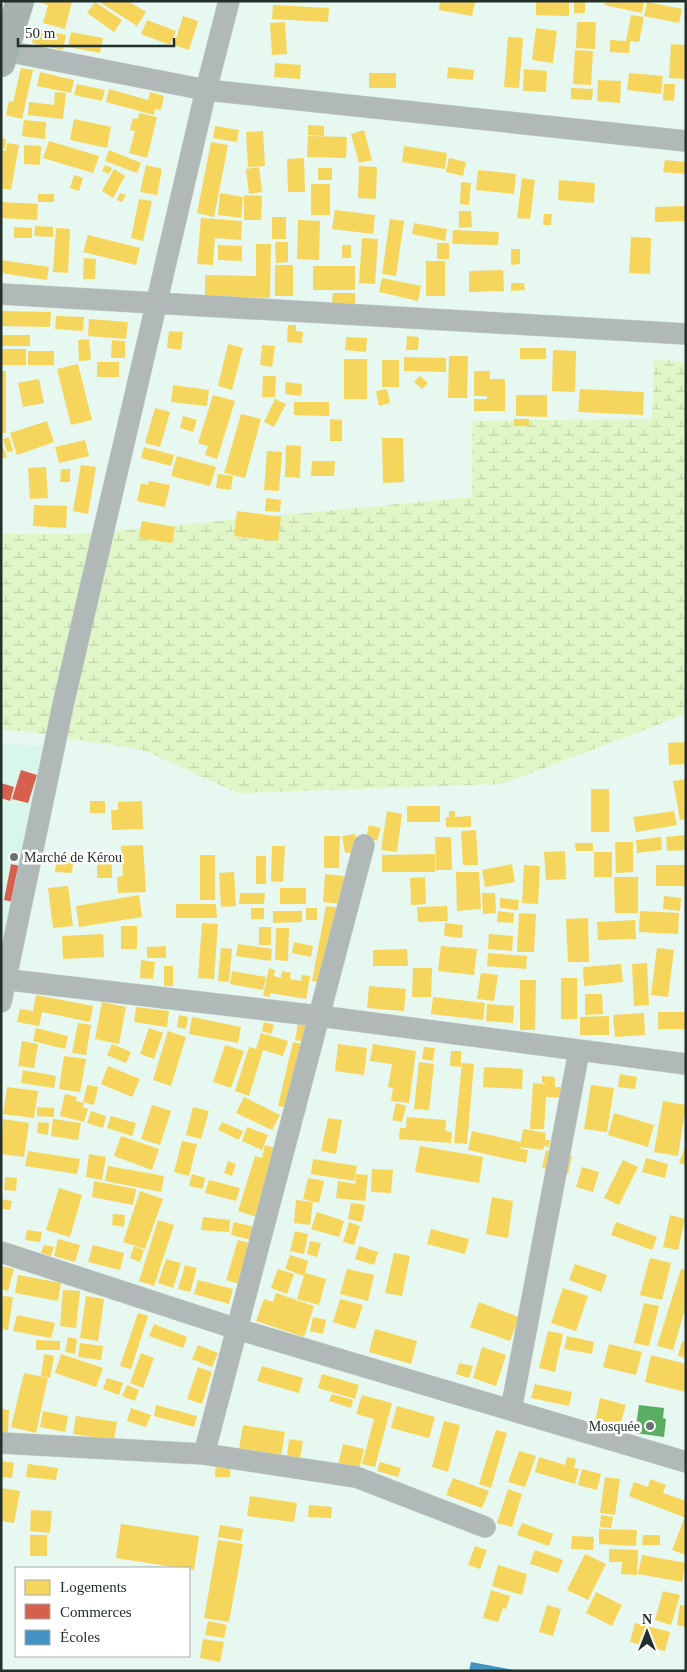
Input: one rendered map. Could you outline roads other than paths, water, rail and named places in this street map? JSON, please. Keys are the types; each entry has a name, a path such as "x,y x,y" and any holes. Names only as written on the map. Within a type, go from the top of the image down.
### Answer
{"main road":[{"path":"2,54 20,1"}],"street":[{"path":"1,1002 3,980 20,920 63,705 206,90 229,1"},
{"path":"2,54 206,90 686,141"},
{"path":"1,294 686,334"},
{"path":"204,1454 364,845"},
{"path":"3,980 319,1016 686,1064"},
{"path":"511,1410 579,1051"},
{"path":"1,1252 237,1328 686,1462"},
{"path":"1,1443 204,1454 356,1477 486,1527"}],"place":[{"name":"Marché de Kérou","path":"14,857"},
{"name":"Mosquée","path":"650,1426"}]}
